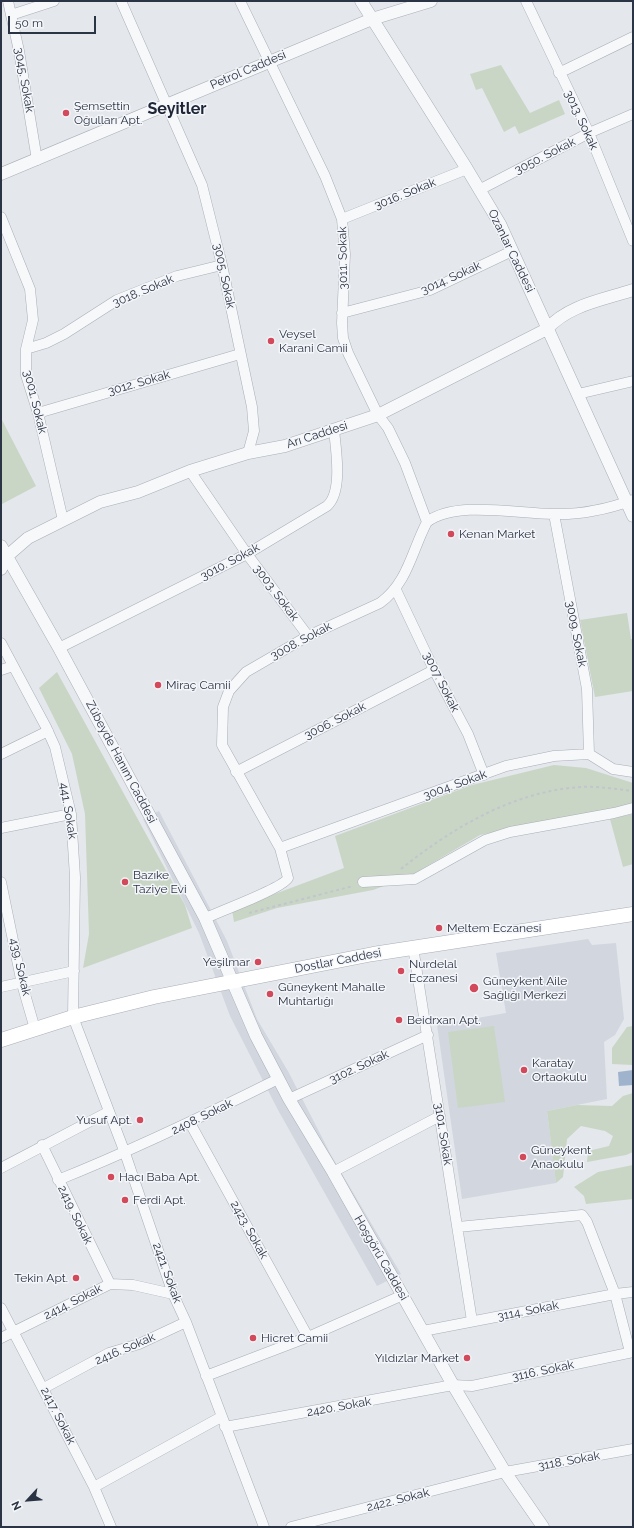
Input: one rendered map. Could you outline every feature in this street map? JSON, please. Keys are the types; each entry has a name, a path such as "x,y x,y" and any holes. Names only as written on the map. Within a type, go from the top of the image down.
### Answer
{"main road":[{"name":"Dostlar Caddesi","path":"1,1040 73,1017 154,997 413,947 633,914"}],"street":[{"name":"3045. Sokak","path":"8,1 19,51 37,160"},
{"path":"11,15 54,1"},
{"name":"3005. Sokak","path":"121,1 202,185 222,265 253,418 254,431 248,453"},
{"name":"3011. Sokak","path":"240,1 325,176 342,219 345,254 342,313 343,338 348,353 378,415 388,428 405,463 427,522"},
{"name":"Ozanlar Caddesi","path":"361,1 500,224 547,329 629,501 633,516"},
{"name":"Petrol Caddesi","path":"1,174 372,19 431,1"},
{"name":"3013. Sokak","path":"526,1 559,73 589,133 633,241"},
{"path":"559,73 633,37"},
{"name":"3050. Sokak","path":"479,190 589,133 633,114"},
{"name":"3016. Sokak","path":"342,219 467,169"},
{"name":"3001. Sokak","path":"1,217 30,289 33,320 26,349 26,375 38,413 63,520"},
{"name":"3014. Sokak","path":"342,313 430,290 512,251"},
{"name":"3018. Sokak","path":"26,349 46,343 64,334 117,300 177,276 222,265"},
{"name":"Arı Caddesi","path":"1,569 4,551 100,502 138,492 190,471 248,453 285,446 378,415 547,329 556,319 570,310 633,290"},
{"name":"3012. Sokak","path":"38,413 240,354"},
{"path":"578,394 633,381"},
{"name":"3010. Sokak","path":"60,648 247,554 333,502 337,460 334,430"},
{"name":"3003. Sokak","path":"190,471 247,554 308,636"},
{"path":"427,522 434,517 455,511 494,510 554,514 604,509 629,501"},
{"name":"3009. Sokak","path":"554,514 587,690 589,754"},
{"name":"3008. Sokak","path":"205,918 286,882 288,878 280,848 222,745 223,706 229,691 246,672 308,636 380,603 396,590 406,572 427,522"},
{"name":"Zübeyde Hanım Caddesi","path":"4,551 60,648 205,918 232,982"},
{"name":"3007. Sokak","path":"396,590 434,670 468,734 484,774"},
{"name":"441. Sokak","path":"1,643 48,731 59,761 71,814 75,877 73,1017"},
{"path":"1,670 13,666"},
{"name":"3006. Sokak","path":"236,772 434,670"},
{"path":"1,754 48,731"},
{"path":"589,754 613,769 633,772"},
{"name":"3004. Sokak","path":"280,848 506,766 554,756 589,754"},
{"path":"363,882 415,879 485,840 510,832 614,813 633,808"},
{"path":"1,828 71,814"},
{"name":"439. Sokak","path":"1,882 2,894 22,984 35,1029"},
{"name":"3101. Sokak","path":"413,947 428,1034 472,1321"},
{"path":"1,987 22,984 74,971"},
{"name":"Hoşgörü Caddesi","path":"232,982 256,1036 289,1099 333,1172 453,1385 505,1472 543,1527"},
{"name":"2421. Sokak","path":"73,1017 108,1112 126,1153 173,1294 186,1322 264,1527"},
{"name":"3102. Sokak","path":"289,1099 428,1034"},
{"name":"2408. Sokak","path":"58,1180 126,1153 278,1079"},
{"path":"1,1168 42,1145 108,1112"},
{"path":"333,1172 440,1116"},
{"name":"2423. Sokak","path":"190,1123 308,1337"},
{"name":"2419. Sokak","path":"42,1145 110,1284"},
{"path":"458,1227 582,1215 587,1222 615,1294 632,1352"},
{"name":"2414. Sokak","path":"1,1338 110,1284 132,1285 173,1294"},
{"name":"3114. Sokak","path":"423,1331 615,1294 633,1292"},
{"path":"206,1376 308,1337 403,1296"},
{"name":"2417. Sokak","path":"1,1308 44,1388 94,1487 111,1527"},
{"name":"2416. Sokak","path":"44,1388 109,1353 139,1344 186,1322"},
{"name":"3116. Sokak","path":"453,1385 472,1386 632,1352"},
{"name":"2420. Sokak","path":"94,1487 223,1422 453,1385"},
{"name":"3118. Sokak","path":"505,1472 633,1449"},
{"name":"2422. Sokak","path":"291,1527 505,1472"}],"path":[{"path":"394,871 454,831 519,800 544,792 582,787 633,791"},
{"path":"248,913 363,882"}],"shaded area":[{"path":"159,811 227,941 257,1019 289,1073 331,1155 401,1274 377,1286 278,1110 230,1016 199,933 143,819"},
{"name":"Karatay Ortaokulu","path":"588,939 592,945 616,943 624,1019 615,1035 604,1042 607,1099 547,1111 556,1183 462,1199 437,1025 506,1013 496,953"}],"green space":[{"path":"501,65 530,113 559,100 565,114 519,134 515,126 504,132 482,88 476,90 470,74"},
{"path":"1,418 36,486 2,504 1,502"},
{"path":"627,613 631,639 633,639 633,691 595,697 580,620"},
{"path":"57,672 185,905 192,928 83,968 89,934 85,814 72,754 39,688"},
{"path":"554,765 586,768 633,783 633,804 480,835 410,876 373,890 277,908 234,922 232,910 344,868 335,836 472,785"},
{"path":"633,814 633,864 623,867 610,819"},
{"path":"494,1026 505,1102 458,1108 448,1032"},
{"path":"633,1026 633,1065 612,1064 612,1048 627,1027"},
{"path":"633,1093 633,1152 626,1155 587,1162 588,1151 609,1146 613,1136 605,1131 581,1126 567,1139 563,1177 556,1183 547,1111 577,1105 612,1106 623,1096"},
{"path":"633,1165 633,1199 586,1204 584,1196 574,1187 598,1172"}],"water":[{"path":"633,1070 633,1085 619,1086 618,1072"}],"place":[{"name":"Şemsettin Oğulları Apt.","path":"66,113"},
{"name":"Veysel Karani Camii","path":"271,341"},
{"name":"Kenan Market","path":"451,534"},
{"name":"Miraç Camii","path":"158,685"},
{"name":"Bazıke Taziye Evi","path":"125,882"},
{"name":"Meltem Eczanesi","path":"439,928"},
{"name":"Yeşilmar","path":"258,962"},
{"name":"Nurdelal Eczanesi","path":"401,971"},
{"name":"Güneykent Aile Sağlığı Merkezi","path":"474,988"},
{"name":"Güneykent Mahalle Muhtarlığı","path":"270,994"},
{"name":"Beidrxan Apt.","path":"399,1020"},
{"name":"Karatay Ortaokulu","path":"524,1070"},
{"name":"Yusuf Apt.","path":"140,1120"},
{"name":"Güneykent Anaokulu","path":"523,1157"},
{"name":"Hacı Baba Apt.","path":"111,1177"},
{"name":"Ferdi Apt.","path":"125,1200"},
{"name":"Tekin Apt.","path":"76,1278"},
{"name":"Hicret Camii","path":"253,1338"},
{"name":"Yıldızlar Market","path":"467,1358"}],"district":[{"name":"Seyitler","path":"177,109"}]}
